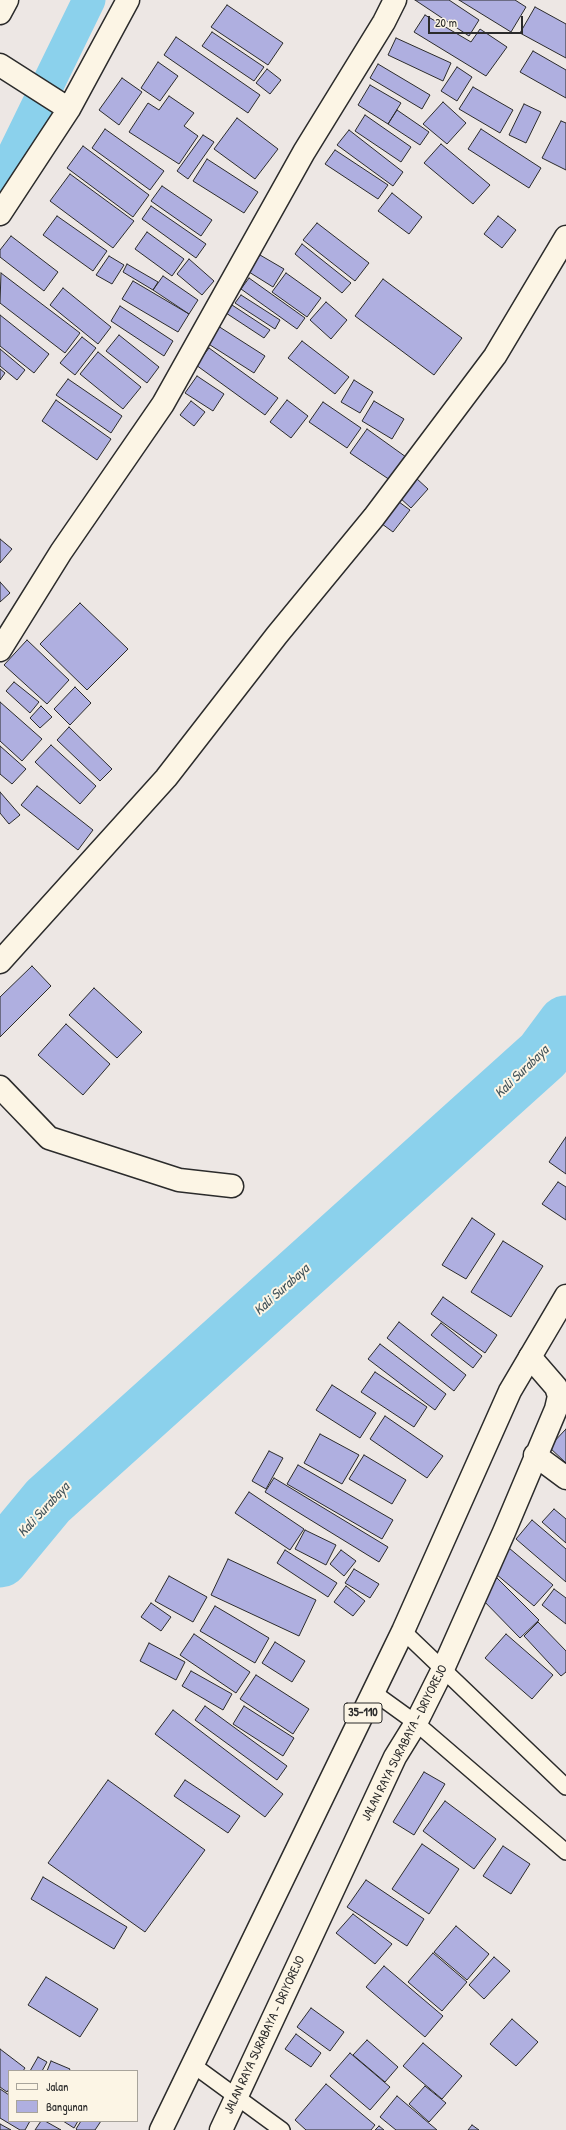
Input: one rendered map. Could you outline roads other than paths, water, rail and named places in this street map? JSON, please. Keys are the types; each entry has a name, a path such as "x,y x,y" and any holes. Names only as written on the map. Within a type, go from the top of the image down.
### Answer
{"street":[{"path":"0,13 7,0"},
{"path":"0,214 62,106 128,0"},
{"path":"0,650 61,552 163,404 304,152 384,22 395,0"},
{"path":"0,65 62,106"},
{"path":"0,962 166,778 277,635 374,517 494,356 566,237"},
{"path":"0,1087 49,1138 179,1180 232,1186"},
{"name":"35-110","path":"162,2130 403,1631 510,1391 566,1296"},
{"name":"JALAN RAYA SURABAYA - DRIYOREJO","path":"221,2130 392,1764 416,1723 443,1669 504,1532 535,1455 556,1409 559,1396 556,1386 530,1357"},
{"path":"535,1455 566,1478"}],"lane":[{"path":"403,1631 566,1787"},
{"path":"373,1692 416,1723 566,1852"},
{"path":"193,2065 282,2130"}],"waterway":[{"path":"0,178 7,168 89,0"},
{"name":"Kali Surabaya","path":"0,1559 48,1501 543,1055 566,1024"}]}
